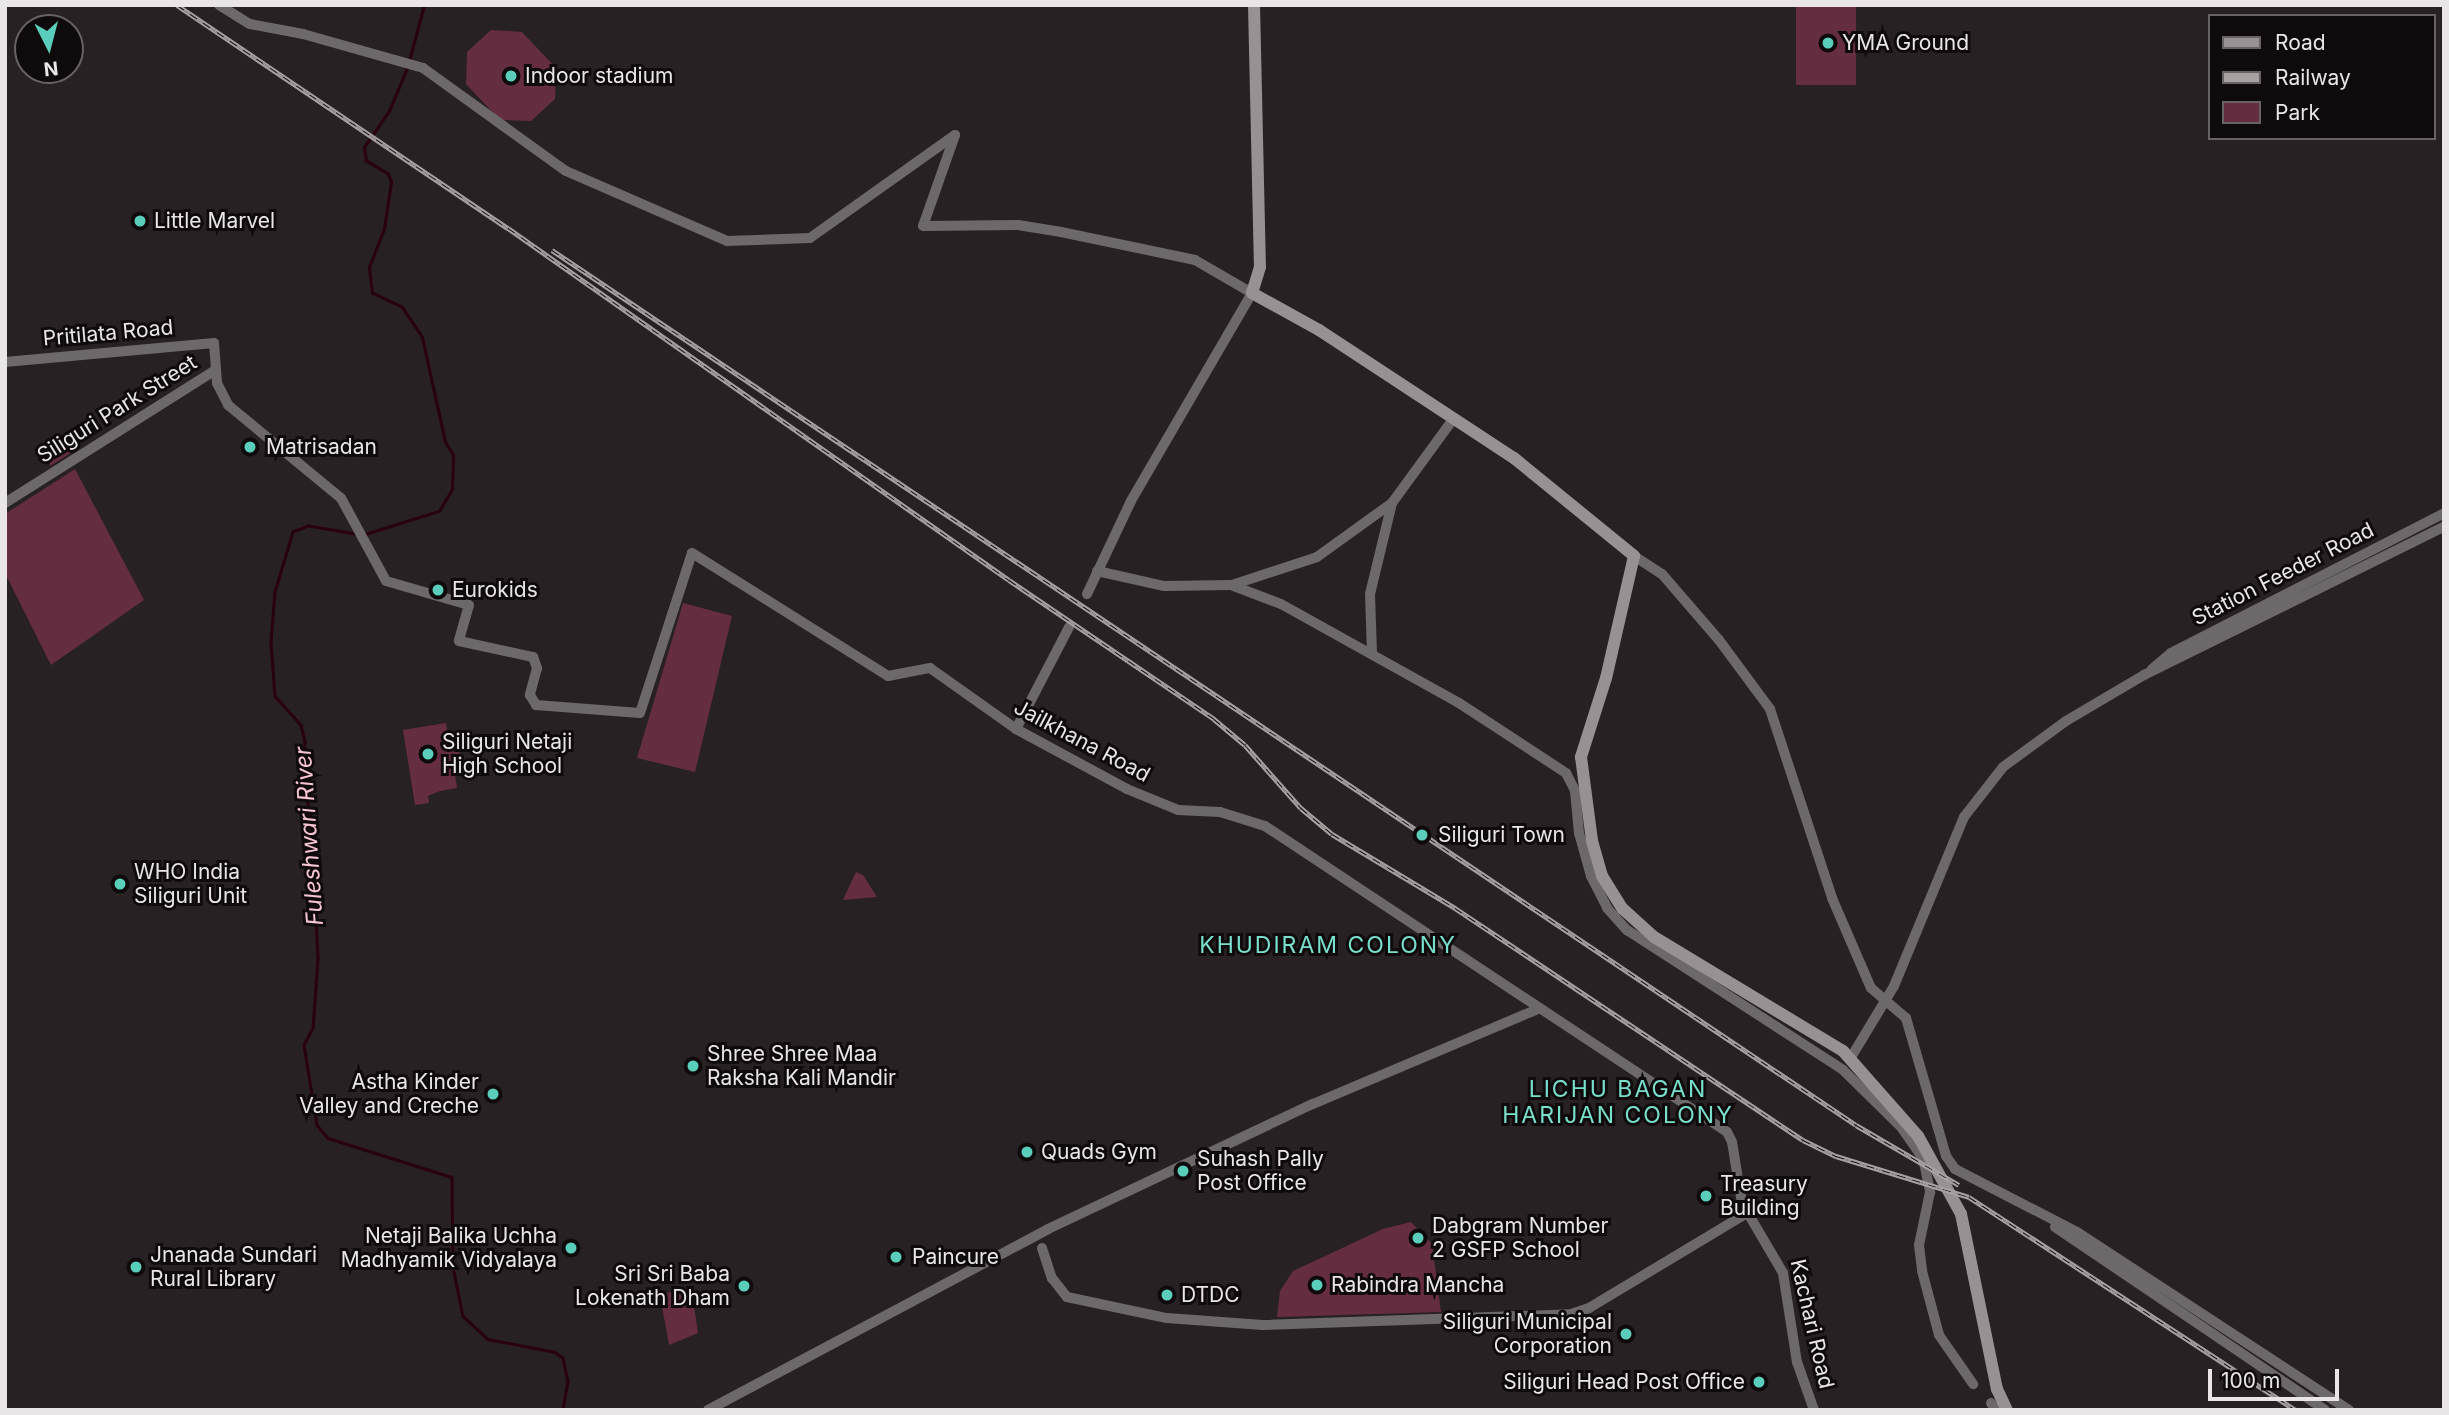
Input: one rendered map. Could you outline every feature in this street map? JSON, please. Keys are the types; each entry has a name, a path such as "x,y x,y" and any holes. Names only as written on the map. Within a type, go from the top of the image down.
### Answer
{"main road":[{"path":"1254,5 1260,267 1252,293 1319,330 1454,418 1551,485 1634,556 1606,678 1582,752 1582,770 1598,865 1627,914 1654,937 1802,1023 1850,1059 1918,1136 1954,1197 1970,1249 1997,1389 2007,1410"}],"street":[{"path":"219,5 250,24 423,68 566,171 727,241 810,238 955,135 923,226 1018,226 1061,232 1195,260 1252,293 1131,501 1087,594"},
{"name":"Pritilata Road","path":"5,362 214,344 215,370"},
{"name":"Siliguri Park Street","path":"5,503 215,370"},
{"name":"Jailkhana Road","path":"215,370 220,394 228,405 336,492 359,524 371,556 386,581 469,605 459,641 533,657 537,667 530,695 536,705 638,715 644,708 692,552 888,676 930,668 1016,729 1168,807 1220,812 1265,826 1536,1010 1727,1132 1747,1213"},
{"path":"1097,571 1164,586 1231,585 1317,557 1392,503 1454,418"},
{"path":"1372,654 1370,594 1392,503"},
{"name":"Station Feeder Road","path":"2144,675 2171,653 2444,513"},
{"name":"Station Feeder Road","path":"1850,1059 1894,986 1964,817 2003,767 2032,745 2144,675 2444,527"},
{"path":"1634,556 1662,574 1719,640 1770,709 1832,898 1871,988 1899,1010 1908,1024 1944,1151 1955,1169 2077,1232 2349,1410"},
{"path":"1231,585 1282,604 1459,703 1566,774 1575,791 1579,833 1591,876 1607,908 1627,930 1843,1070 1901,1127 1926,1165 1930,1192 1919,1245 1920,1263 1939,1335 1973,1384"},
{"path":"1016,729 1069,627"},
{"path":"709,1410 1048,1229 1323,1100 1536,1010"},
{"path":"1926,1165 1944,1151"},
{"path":"2035,1212 2325,1410"},
{"path":"1048,1229 1042,1248 1052,1278 1064,1295 1167,1318 1263,1325 1572,1314 1589,1308 1747,1213"},
{"name":"Kachari Road","path":"1747,1213 1783,1273 1797,1362 1814,1410"},
{"path":"1023,1242 1042,1248"}],"green space":[{"name":"YMA Ground","path":"1796,5 1856,5 1856,85 1796,85"},
{"name":"Indoor stadium","path":"491,30 522,32 556,68 555,99 531,121 500,120 466,84 467,52"},
{"path":"80,447 50,466 49,452"},
{"path":"75,469 144,600 51,665 5,573 5,514"},
{"path":"683,603 732,616 695,772 637,758"},
{"path":"446,723 449,743 458,742 462,767 454,768 457,788 440,791 428,796 429,803 415,805 403,730"},
{"path":"856,872 863,875 877,897 843,900"},
{"path":"1411,1222 1432,1244 1441,1312 1277,1317 1280,1291 1293,1271 1383,1229"},
{"path":"691,1286 698,1333 669,1345 660,1295"}],"waterway":[{"name":"Fuleshwari River","path":"409,61 424,5"},
{"name":"Fuleshwari River","path":"365,534 439,511 452,489 453,455 445,442 422,337 402,307 372,293 369,267 384,229 391,182 388,174 366,161 364,147 389,111 407,68"},
{"name":"Fuleshwari River","path":"355,534 308,526 293,532 275,592 271,642 275,696 301,725 305,741 303,777 311,819 318,959 313,1028 304,1045 317,1125 328,1138 452,1177 453,1267 463,1316 488,1339 555,1352 563,1358 568,1381 563,1410"}],"railway":[{"path":"177,5 508,228 1009,580 1214,719 1245,745 1301,808 1332,834 1455,908 1803,1140 1836,1156 1969,1197 2296,1410"},
{"path":"552,250 1856,1125 1959,1185"}],"place":[{"name":"YMA Ground","path":"1828,43"},
{"name":"Indoor stadium","path":"511,76"},
{"name":"Little Marvel","path":"140,221"},
{"name":"Matrisadan","path":"250,447"},
{"name":"Eurokids","path":"438,590"},
{"name":"Siliguri Netaji High School","path":"428,754"},
{"name":"Siliguri Town","path":"1422,835"},
{"name":"WHO India Siliguri Unit","path":"120,884"},
{"name":"Shree Shree Maa Raksha Kali Mandir","path":"693,1066"},
{"name":"Astha Kinder Valley and Creche","path":"493,1094"},
{"name":"Quads Gym","path":"1027,1152"},
{"name":"Suhash Pally Post Office","path":"1183,1171"},
{"name":"Treasury Building","path":"1706,1196"},
{"name":"Dabgram Number 2 GSFP School","path":"1418,1238"},
{"name":"Netaji Balika Uchha Madhyamik Vidyalaya","path":"571,1248"},
{"name":"Paincure","path":"896,1257"},
{"name":"Jnanada Sundari Rural Library","path":"136,1267"},
{"name":"Rabindra Mancha","path":"1317,1285"},
{"name":"Sri Sri Baba Lokenath Dham","path":"744,1286"},
{"name":"DTDC","path":"1167,1295"},
{"name":"Siliguri Municipal Corporation","path":"1626,1334"},
{"name":"Siliguri Head Post Office","path":"1759,1382"}],"district":[{"name":"KHUDIRAM COLONY","path":"1328,945"},
{"name":"LICHU BAGAN HARIJAN COLONY","path":"1618,1102"}]}
